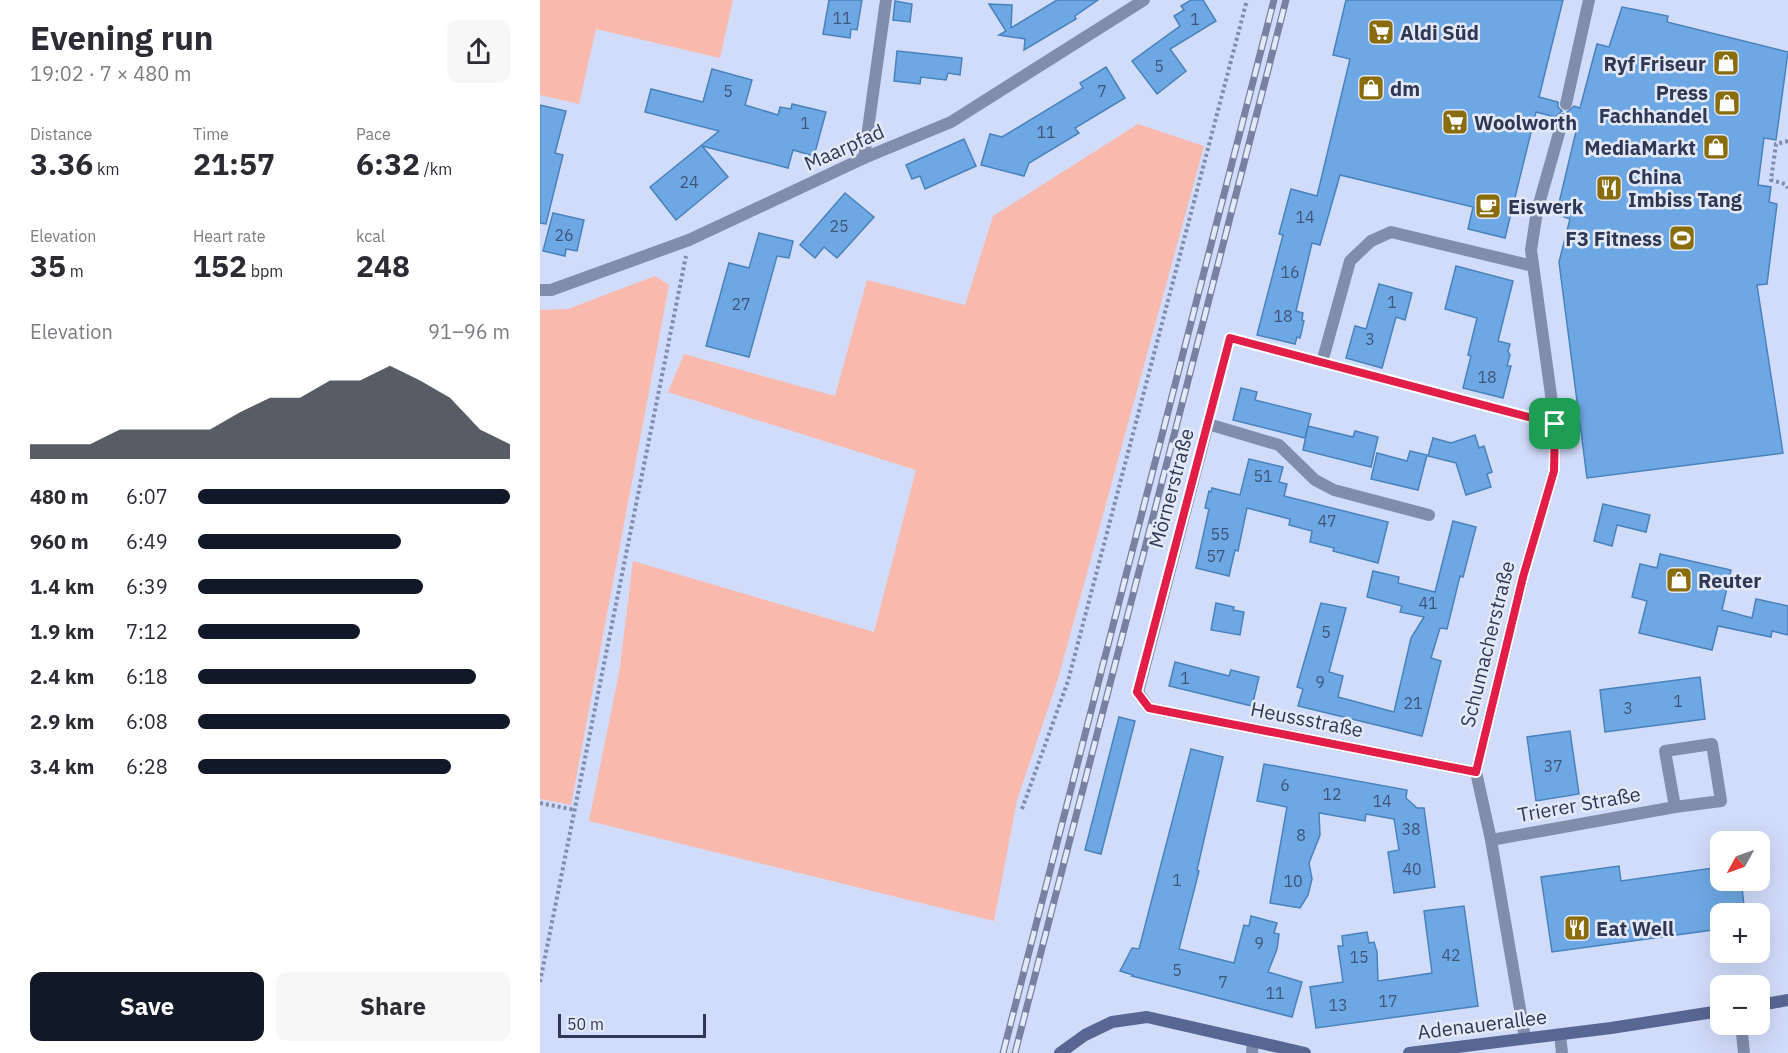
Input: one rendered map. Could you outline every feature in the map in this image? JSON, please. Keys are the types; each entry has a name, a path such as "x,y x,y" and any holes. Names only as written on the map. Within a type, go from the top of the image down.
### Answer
{"street":[{"path":"864,158 886,0"},
{"name":"Maarpfad","path":"540,290 551,290 689,240 864,158 951,122 1144,0"},
{"path":"1566,104 1589,0"},
{"name":"Schumacherstraße","path":"1525,1038 1491,840 1476,772 1523,577 1554,471 1555,424 1531,250 1537,211 1563,119"},
{"path":"1324,354 1350,261 1371,241 1391,232 1533,266"},
{"name":"Mörnerstraße","path":"1137,692 1208,424 1279,445 1315,480 1334,490 1428,515"},
{"name":"Heussstraße","path":"1137,692 1149,708 1476,772"},
{"name":"Trierer Straße","path":"1491,840 1721,801 1712,744 1665,751 1675,807"},
{"path":"1770,1003 1788,1000"},
{"name":"Adenauerallee","path":"1410,1053 1560,1035 1710,1012"},
{"path":"1060,1053 1085,1035 1112,1022 1147,1017 1252,1047 1305,1053"},
{"name":"Adenauerallee","path":"1560,1035 1562,1053"},
{"path":"1742,1035 1744,1053"}],"path":[{"path":"1022,809 1068,681 1246,0"},
{"path":"1788,141 1776,144 1770,180 1785,184 1788,188"},
{"path":"540,982 689,240"},
{"path":"1208,424 1230,338 1555,424"},
{"path":"540,803 575,810"}],"shaded area":[{"path":"540,0 733,0 720,58 596,29 579,104 540,95"},
{"path":"1138,124 1204,146 1058,679 1017,800 994,921 589,821 619,673 633,561 874,632 916,470 668,392 684,354 835,396 867,280 965,305 993,216"},
{"path":"655,276 669,285 571,805 540,799 540,310 568,309"}],"building":[{"path":"829,0 862,0 857,30 851,29 850,38 823,34"},
{"path":"1057,0 1098,0 1075,16 1076,19 1024,50 1025,39 999,35 1006,31 989,4 1012,5 1011,28"},
{"path":"1191,0 1203,0 1216,21 1170,49 1186,71 1157,94 1132,61 1180,26 1174,16 1184,10 1181,6"},
{"path":"1346,0 1563,0 1539,97 1558,102 1558,107 1562,111 1555,117 1536,112 1505,238 1468,229 1473,207 1340,175 1320,245 1312,243 1296,311 1303,313 1302,320 1304,321 1300,338 1297,337 1295,344 1257,335 1283,235 1279,234 1291,189 1317,196 1350,59 1333,55"},
{"path":"895,1 912,4 910,22 893,20"},
{"path":"1622,7 1668,16 1667,22 1788,52 1776,140 1764,138 1758,185 1771,187 1769,202 1777,204 1767,284 1757,285 1783,453 1587,478 1559,262 1570,219 1564,217 1567,205 1559,203 1578,123 1571,121 1571,116 1567,112 1574,106 1580,108 1597,44 1609,47"},
{"path":"897,51 962,58 960,75 948,73 946,80 921,77 920,84 894,81"},
{"path":"1106,67 1125,98 1075,128 1079,133 1029,163 1024,176 981,165 990,134 1002,137 1083,88 1080,83"},
{"path":"712,69 752,80 745,105 778,115 780,107 791,109 792,104 826,112 814,156 793,150 788,168 702,146 728,177 676,220 650,187 719,131 645,112 651,89 703,102"},
{"path":"540,105 566,111 555,153 563,155 546,224 540,223"},
{"path":"964,139 976,166 925,189 920,176 912,179 906,165"},
{"path":"845,193 874,217 837,258 824,247 815,258 800,245"},
{"path":"553,213 584,220 577,251 566,249 565,256 543,251"},
{"path":"759,233 793,241 789,258 777,256 749,357 706,346 729,263 749,268"},
{"path":"1456,266 1513,281 1498,341 1510,344 1507,366 1511,366 1503,398 1463,388 1477,318 1445,309"},
{"path":"1379,284 1412,293 1405,320 1396,317 1382,368 1346,358 1355,326 1366,329"},
{"path":"1241,388 1257,392 1255,400 1311,414 1305,438 1233,420"},
{"path":"1308,426 1353,437 1355,431 1378,437 1371,467 1303,450"},
{"path":"1475,435 1479,448 1484,446 1492,472 1487,474 1491,487 1466,495 1456,463 1428,456 1433,438 1451,443"},
{"path":"1410,451 1427,455 1418,490 1371,479 1377,453 1407,461"},
{"path":"1249,459 1283,467 1279,482 1287,484 1284,496 1388,522 1378,563 1333,551 1334,548 1310,542 1312,531 1289,525 1290,519 1247,508 1238,551 1235,550 1229,576 1196,568 1209,509 1205,508 1209,491 1211,492 1212,488 1240,495"},
{"path":"1603,504 1650,515 1646,532 1617,525 1612,546 1594,541"},
{"path":"1453,521 1476,527 1463,577 1460,576 1447,629 1440,628 1431,658 1441,661 1422,736 1298,706 1303,689 1297,687 1321,603 1346,608 1329,672 1343,676 1338,697 1394,712 1411,638 1424,617 1400,612 1402,606 1367,597 1373,571 1399,577 1398,583 1435,592"},
{"path":"1660,554 1731,570 1722,610 1752,618 1756,599 1788,606 1788,635 1772,631 1771,637 1718,626 1712,650 1639,633 1647,601 1632,597 1640,564 1657,568"},
{"path":"1216,603 1244,612 1240,635 1211,630"},
{"path":"1175,662 1229,676 1231,670 1259,677 1252,706 1169,686"},
{"path":"1700,677 1705,719 1605,732 1600,690"},
{"path":"1119,717 1135,721 1101,854 1085,850"},
{"path":"1570,731 1579,794 1536,801 1527,737"},
{"path":"1191,749 1223,757 1197,870 1199,871 1179,949 1234,963 1244,925 1249,926 1251,916 1277,923 1274,933 1279,934 1277,949 1268,972 1302,982 1292,1017 1120,971 1132,948 1139,949"},
{"path":"1264,764 1407,790 1406,798 1417,808 1424,808 1435,887 1394,893 1388,852 1399,850 1394,819 1366,814 1365,821 1319,813 1320,835 1309,863 1312,879 1308,895 1300,908 1270,903 1287,807 1257,801"},
{"path":"1619,866 1621,881 1710,868 1710,891 1742,891 1744,903 1710,903 1710,930 1552,952 1541,877"},
{"path":"1464,906 1478,1006 1316,1028 1310,987 1343,982 1338,946 1343,946 1342,936 1367,932 1369,943 1374,942 1377,952 1378,981 1432,973 1424,911"}],"railway":[{"path":"1003,1053 1274,0"},
{"path":"1015,1053 1286,0"}],"place":[{"name":"Aldi Süd","path":"1381,32"},
{"name":"Ryf Friseur","path":"1726,63"},
{"name":"dm","path":"1371,88"},
{"name":"Press Fachhandel","path":"1727,103"},
{"name":"Woolworth","path":"1455,122"},
{"name":"MediaMarkt","path":"1716,147"},
{"name":"China Imbiss Tang","path":"1609,188"},
{"name":"Eiswerk","path":"1488,206"},
{"name":"F3 Fitness","path":"1682,238"},
{"name":"Reuter","path":"1679,580"},
{"name":"Eat Well","path":"1577,928"}],"route":[{"path":"1230,338 1555,424 1554,471 1523,577 1476,772 1149,708 1137,692 1230,338"}]}
